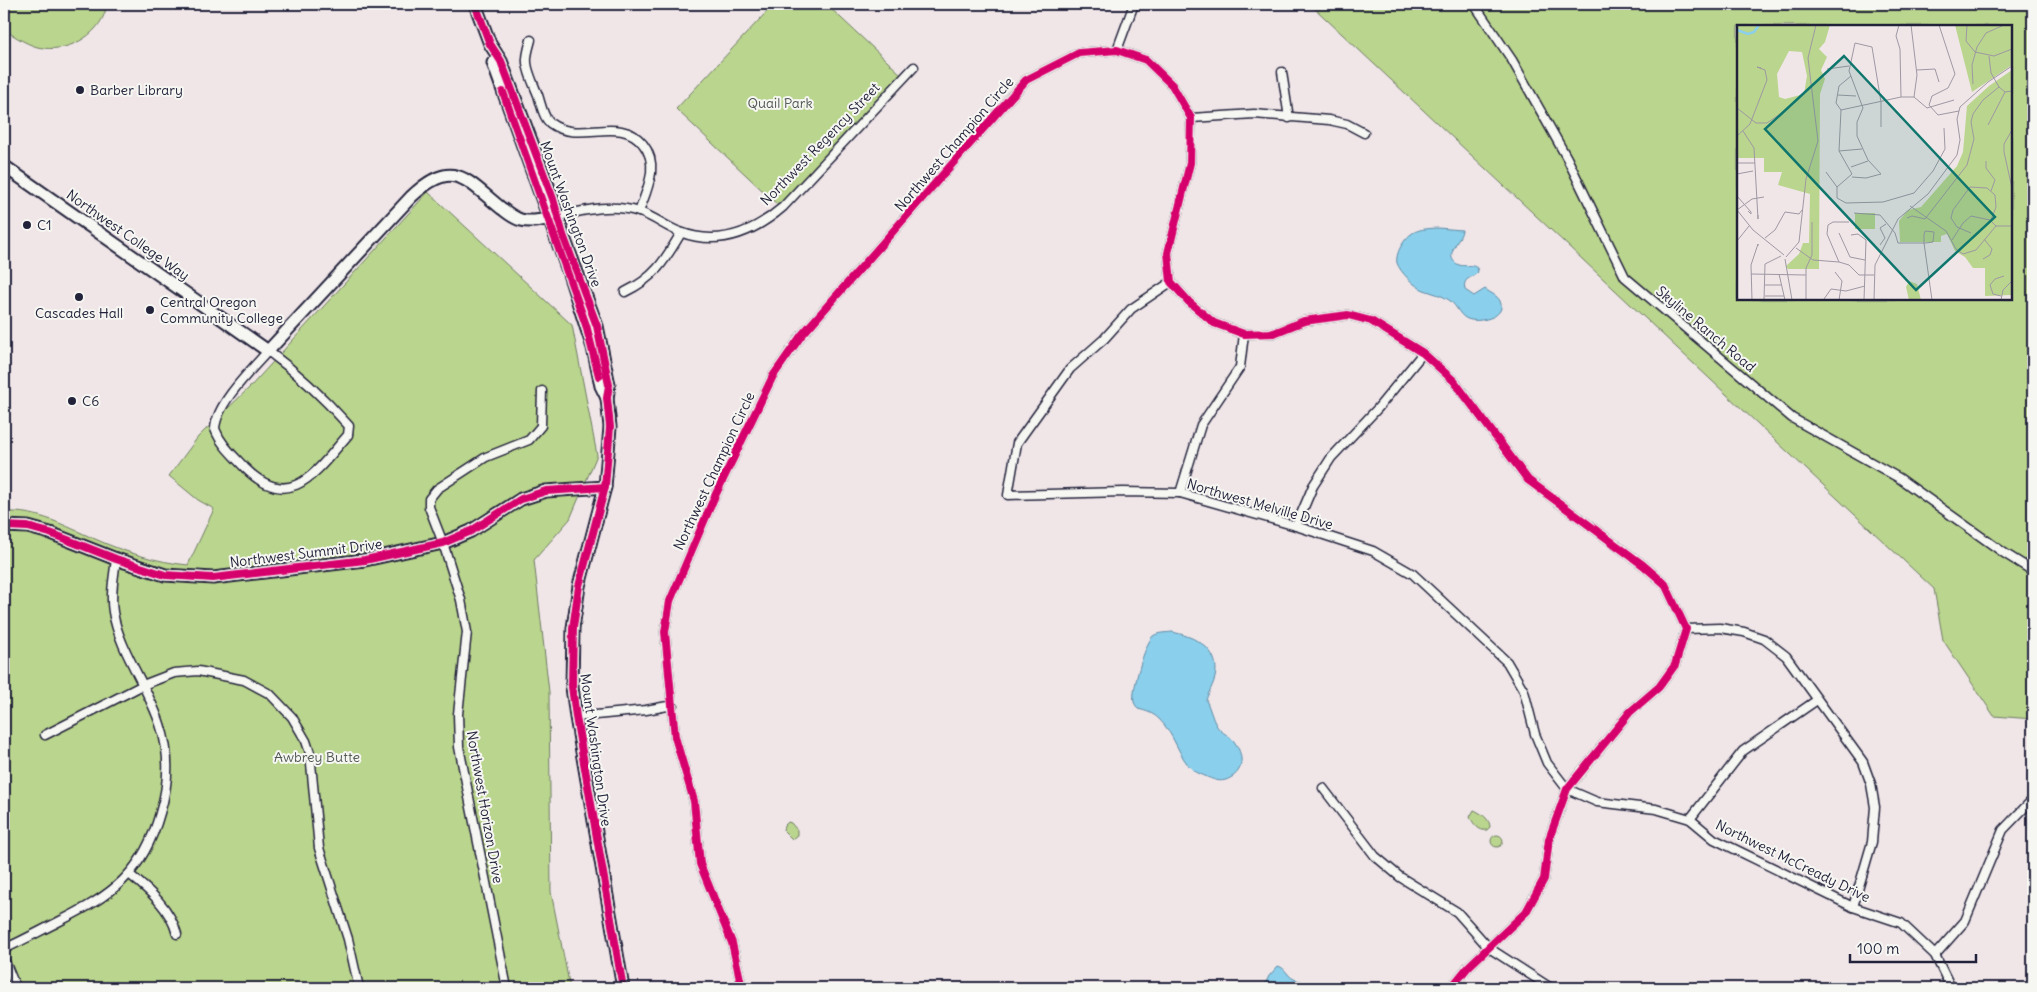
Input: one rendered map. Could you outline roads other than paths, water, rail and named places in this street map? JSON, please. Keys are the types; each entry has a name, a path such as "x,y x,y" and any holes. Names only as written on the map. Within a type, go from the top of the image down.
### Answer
{"street":[{"name":"Mount Washington Drive","path":"475,4 490,44 501,61 553,218 563,235 599,333 609,385 607,398 610,427 605,488 579,586 573,628 572,687 623,988"},
{"path":"1117,50 1134,4"},
{"name":"Skyline Ranch Road","path":"1474,4 1512,60 1567,158 1624,277 1792,418 1899,478 2004,553 2033,571"},
{"path":"530,40 527,62 543,110 549,122 563,130 581,133 617,130 629,132 640,139 646,148 651,156 652,165 648,188 639,212"},
{"name":"Northwest Champion Circle","path":"742,988 732,943 700,864 694,801 675,738 666,632 670,600 714,498 773,376 801,336 1026,80 1078,52 1117,50 1146,60 1172,85 1191,118"},
{"name":"Northwest Regency Street","path":"268,351 411,198 432,180 442,176 461,177 475,184 509,214 520,220 532,222 608,207 639,212 680,232 712,239 738,234 766,221 784,207 914,68"},
{"path":"1282,72 1289,118"},
{"path":"1364,133 1347,124 1329,120 1254,114 1191,118 1190,163 1168,253 1171,282 1214,324 1244,334 1274,332 1304,321 1348,315 1372,321 1423,353 1454,381 1528,480 1643,565 1665,584 1686,629 1674,665 1659,687 1630,712 1567,789 1549,839 1544,879 1526,912 1468,967 1451,988"},
{"name":"Northwest College Way","path":"4,166 268,351 295,371 349,426 348,435 312,475 294,486 282,488 269,486 256,478 223,445 215,429 215,423 230,396 268,351"},
{"path":"625,292 648,279 657,270 680,232"},
{"name":"Northwest Melville Drive","path":"1171,282 1131,309 1104,339 1070,369 1017,443 1008,495 1180,493 1296,526 1373,551 1413,574 1508,662 1524,692 1535,734 1547,764 1567,789"},
{"path":"1180,493 1202,425 1240,367 1244,334"},
{"path":"1296,526 1312,486 1331,458 1378,408 1423,353"},
{"name":"Northwest Horizon Drive","path":"507,988 459,747 458,714 467,632 461,600 443,543 432,517 429,499 437,489 486,457 529,440 541,426 542,391"},
{"name":"Northwest Summit Drive","path":"4,526 28,527 50,533 116,559 165,575 213,578 365,560 443,543 471,531 521,499 546,491 605,488"},
{"path":"4,949 94,905 111,892 129,874 153,837 166,794 168,776 165,741 160,723 121,637 113,612 112,600 116,559"},
{"path":"1686,629 1720,628 1744,632 1764,639 1786,656 1863,762 1871,784 1875,807 1872,842 1853,907"},
{"path":"45,735 144,685 174,673 198,671 244,680 270,694 292,717 306,741 310,753 319,848 348,939 358,988"},
{"path":"1690,820 1743,751 1817,700"},
{"path":"576,717 646,710 673,705"},
{"path":"1323,788 1375,856 1400,877 1457,912 1490,948 1551,988"},
{"name":"Northwest McCready Drive","path":"1567,789 1597,802 1656,809 1690,820 1714,839 1853,907 1901,923 1936,955 1951,988"},
{"path":"1936,955 1965,921 2003,830 2033,800"},
{"path":"129,874 156,897 170,916 177,934"},
{"path":"4,959 16,988"}],"water":[{"path":"1438,228 1462,230 1452,252 1453,260 1460,265 1475,267 1478,272 1466,280 1465,290 1474,296 1485,289 1499,299 1501,306 1497,315 1481,320 1467,319 1449,300 1420,288 1412,283 1401,271 1397,263 1397,257 1407,237 1420,230"},
{"path":"1172,632 1195,639 1207,648 1215,662 1215,678 1206,700 1216,725 1233,740 1239,749 1241,759 1241,764 1236,773 1225,780 1214,780 1193,770 1184,759 1169,731 1159,719 1147,711 1138,709 1134,702 1137,679 1150,640 1153,636 1160,633"},
{"path":"1278,966 1283,968 1292,978 1310,984 1315,988 1263,988 1269,976"}],"place":[{"name":"Barber Library","path":"80,90"},
{"name":"C1","path":"27,225"},
{"name":"Cascades Hall","path":"79,297"},
{"name":"Central Oregon Community College","path":"150,310"},
{"name":"C6","path":"72,401"}],"park label":[{"name":"Quail Park","path":"780,103"},
{"name":"Awbrey Butte","path":"317,757"}]}
